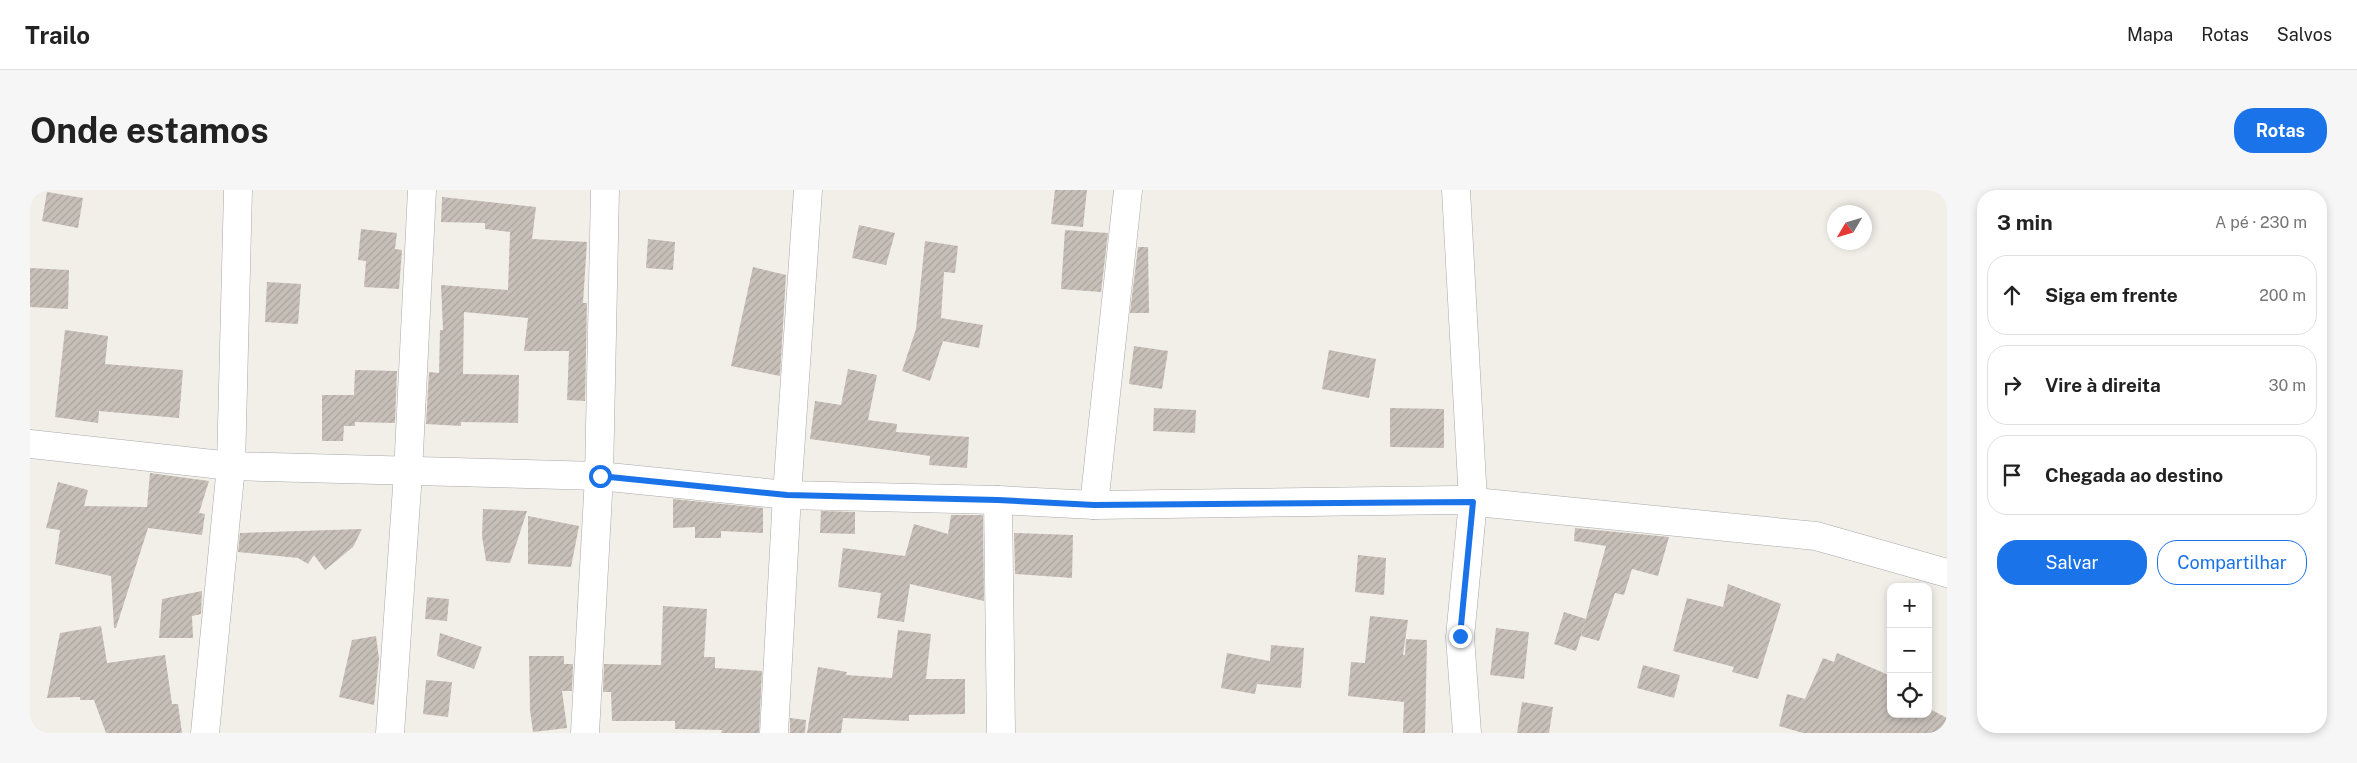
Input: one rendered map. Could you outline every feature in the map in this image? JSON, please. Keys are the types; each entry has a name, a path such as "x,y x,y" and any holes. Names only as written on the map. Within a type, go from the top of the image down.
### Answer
{"street":[{"path":"205,733 231,466 238,190"},
{"path":"390,733 408,473 422,190"},
{"path":"585,733 600,476 605,190"},
{"path":"774,733 787,495 808,190"},
{"path":"1094,505 1128,190"},
{"path":"1456,190 1473,502 1460,636 1468,733"},
{"path":"30,444 231,466 408,473 600,476 787,495 998,500 1094,505 1473,502 1816,536 1947,573"},
{"path":"998,500 1001,733"}],"building":[{"path":"1055,190 1087,190 1083,227 1051,224"},
{"path":"47,192 83,198 78,228 42,221"},
{"path":"442,197 536,207 532,239 587,242 583,303 587,303 585,401 567,400 569,351 524,351 528,318 464,312 463,374 519,375 518,423 461,422 461,426 426,424 429,372 439,373 440,330 443,330 441,285 508,290 510,232 485,229 485,223 441,222"},
{"path":"859,225 895,233 886,265 852,258"},
{"path":"361,229 397,233 395,249 402,250 399,289 364,287 366,261 358,260"},
{"path":"1065,230 1108,233 1101,292 1061,289"},
{"path":"648,239 675,242 673,270 646,268"},
{"path":"925,241 958,246 955,273 944,272 941,318 983,325 979,348 943,341 930,381 902,371 916,329"},
{"path":"1138,247 1148,247 1149,313 1130,313"},
{"path":"753,267 786,275 780,376 731,366"},
{"path":"30,268 69,270 68,309 30,307"},
{"path":"267,282 301,284 298,324 265,322"},
{"path":"65,330 108,336 105,364 183,370 179,418 99,411 98,423 55,417"},
{"path":"1134,346 1168,351 1162,389 1129,384"},
{"path":"1329,350 1376,359 1369,398 1322,389"},
{"path":"848,369 877,375 868,420 897,424 896,432 969,437 967,468 929,465 930,456 810,439 815,401 841,405"},
{"path":"355,370 397,371 395,423 355,422 355,426 344,426 343,441 322,441 322,395 354,395"},
{"path":"1154,408 1196,410 1195,433 1153,431"},
{"path":"1390,408 1444,409 1444,448 1390,447"},
{"path":"150,473 209,481 199,513 205,514 202,535 148,528 116,628 114,628 111,576 55,564 60,530 46,528 58,482 88,490 84,506 147,507"},
{"path":"673,499 763,508 763,533 721,531 721,538 695,538 695,527 673,528"},
{"path":"483,509 527,511 510,563 486,561 482,536"},
{"path":"821,511 855,512 855,534 820,533"},
{"path":"951,515 983,515 984,601 910,584 904,622 877,618 881,593 838,587 843,548 905,556 914,524 948,534"},
{"path":"528,516 579,526 571,567 528,564"},
{"path":"1575,528 1669,537 1658,576 1632,569 1624,595 1615,593 1599,641 1581,636 1606,546 1574,541"},
{"path":"362,529 353,547 325,570 314,555 308,564 298,558 238,552 240,533"},
{"path":"1014,533 1073,535 1072,578 1015,574"},
{"path":"1358,555 1386,558 1384,595 1355,592"},
{"path":"1728,584 1781,604 1758,679 1732,672 1734,667 1673,651 1687,598 1723,607"},
{"path":"202,591 201,614 192,616 193,638 159,638 162,599"},
{"path":"427,597 449,599 447,621 425,619"},
{"path":"663,606 707,609 704,657 715,657 715,668 762,671 759,733 721,733 722,730 675,729 675,721 612,721 611,692 603,692 604,664 661,665"},
{"path":"1564,612 1586,619 1576,651 1554,644"},
{"path":"1370,616 1408,620 1403,655 1405,655 1406,639 1427,640 1425,733 1403,733 1404,702 1348,696 1351,662 1365,663"},
{"path":"101,626 107,663 165,655 172,704 178,704 182,733 106,733 94,700 80,700 80,697 47,698 60,633"},
{"path":"1496,628 1529,632 1524,679 1490,675"},
{"path":"898,630 931,634 926,679 965,679 965,714 909,715 909,721 843,718 841,733 807,733 818,667 847,672 846,675 892,678"},
{"path":"440,633 482,647 474,669 437,656"},
{"path":"376,636 379,659 374,705 339,697 352,640"},
{"path":"1271,645 1304,648 1301,688 1257,684 1255,694 1221,688 1227,653 1270,661"},
{"path":"1837,653 1887,674 1887,718 1932,718 1932,710 1947,718 1947,733 1803,733 1779,726 1787,694 1805,699 1823,658 1834,662"},
{"path":"529,656 564,656 564,664 573,664 572,691 562,691 567,728 533,732 530,710"},
{"path":"1643,665 1680,675 1674,698 1637,688"},
{"path":"426,680 452,682 448,717 423,714"},
{"path":"1522,702 1553,707 1549,733 1517,733"},
{"path":"790,718 806,720 805,733 790,733"}],"route":[{"path":"600,476 787,495 998,500 1094,505 1456,500 1473,502 1460,636"}]}
